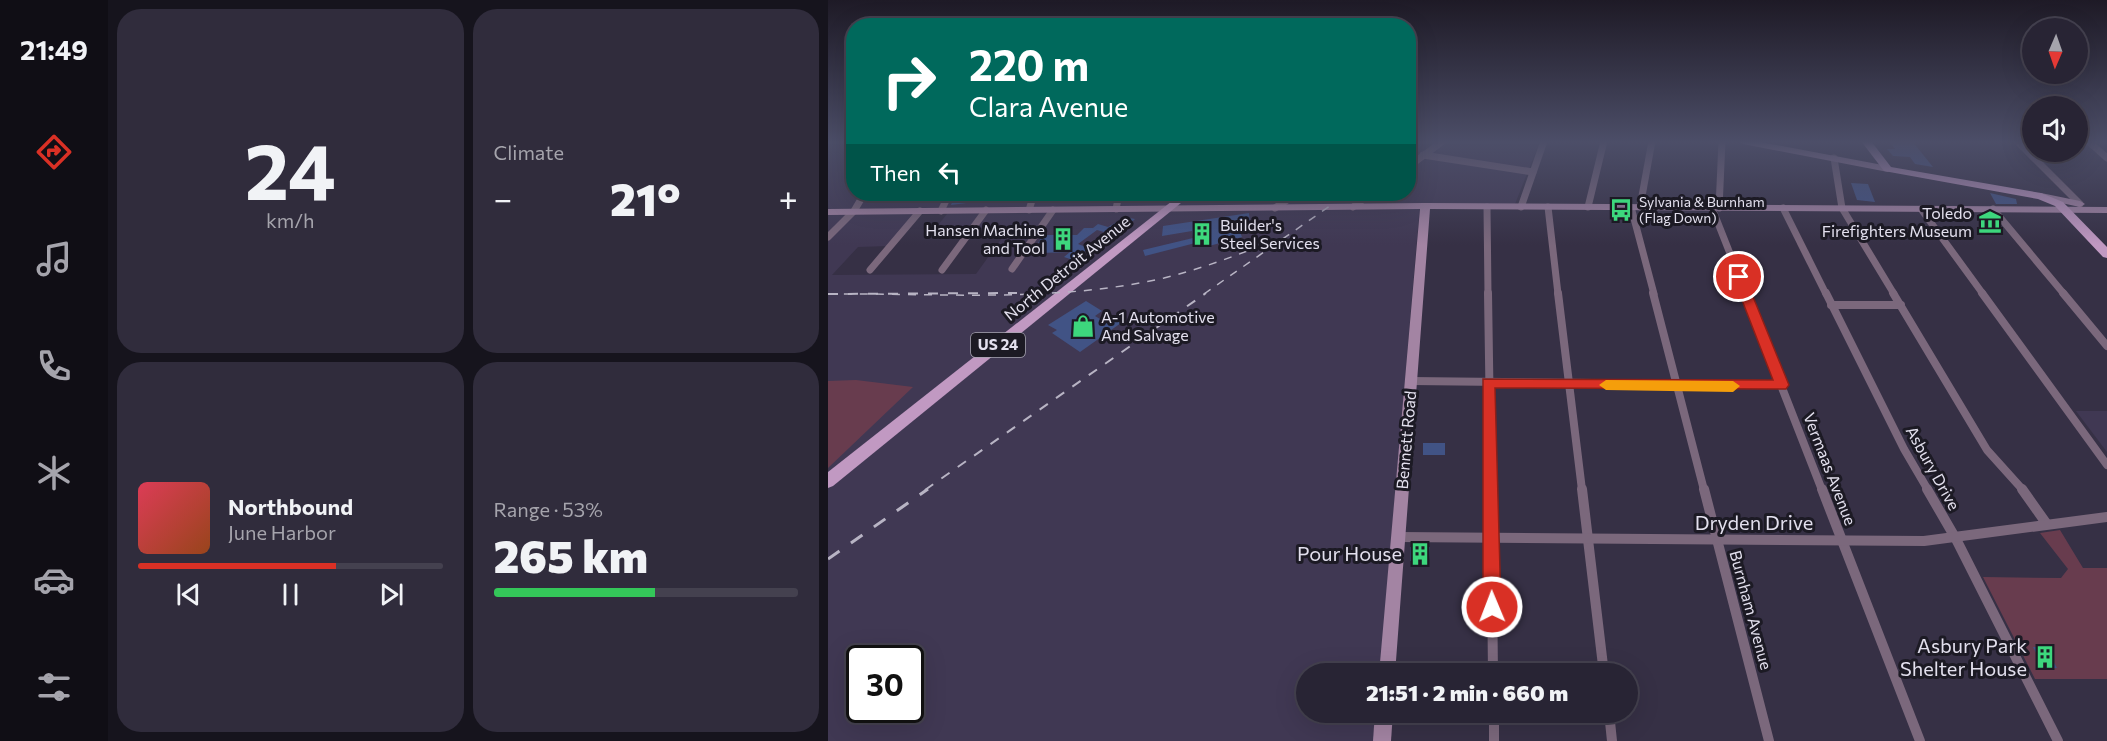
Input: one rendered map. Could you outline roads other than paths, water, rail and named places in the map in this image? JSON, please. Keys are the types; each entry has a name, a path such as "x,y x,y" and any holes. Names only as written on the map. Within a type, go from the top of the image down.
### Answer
{"main road":[{"path":"1926,176 2042,196 2080,207"},
{"path":"2014,192 2062,209"},
{"path":"2042,196 2056,202 2107,254"},
{"path":"2029,197 2037,202 2035,209"},
{"name":"North Detroit Avenue","path":"828,481 1178,201"},
{"path":"828,212 1425,206 1993,209 2080,207 2107,209"},
{"name":"Bennett Road","path":"1388,663 1425,206"},
{"path":"1382,741 1383,723"}],"street":[{"path":"1521,207 1532,176"},
{"path":"1588,207 1596,176"},
{"name":"Burnham Avenue","path":"1644,176 1636,207 1677,386 1769,741"},
{"name":"Vermaas Avenue","path":"1719,176 1716,208 1920,741"},
{"path":"1837,176 1842,208 1987,450 2029,497 2046,523"},
{"path":"2050,176 2080,207"},
{"path":"828,237 854,211 860,201"},
{"path":"941,211 946,201"},
{"path":"1029,210 1032,201"},
{"path":"1116,209 1118,201"},
{"path":"1275,208 1286,201"},
{"path":"1353,207 1361,201"},
{"path":"1487,207 1493,663"},
{"path":"1548,207 1603,663"},
{"name":"Asbury Drive","path":"1783,208 1904,449 1956,539 2058,741"},
{"path":"1921,208 2107,465"},
{"path":"1993,209 2107,346"},
{"path":"942,270 987,210"},
{"path":"1012,269 1053,210"},
{"path":"870,270 920,211"},
{"path":"1831,305 1901,305"},
{"path":"1411,381 1569,385 1782,385"},
{"name":"Dryden Drive","path":"1398,537 1491,540 1842,542 1956,539 2046,523 2107,517"},
{"path":"1494,723 1494,741"},
{"path":"1610,723 1612,741"}],"railway":[{"path":"1204,294 1337,201"},
{"path":"1017,293 828,294 997,295 1081,291 1164,278 1267,243"},
{"path":"925,490 1206,293"},
{"path":"828,559 928,489"}],"place":[{"name":"Sylvania & Burnham (Flag Down)","path":"1621,210"},
{"name":"Toledo Firefighters Museum","path":"1990,222"},
{"name":"Builder's Steel Services","path":"1202,234"},
{"name":"Hansen Machine and Tool","path":"1063,239"},
{"name":"A-1 Automotive And Salvage","path":"1083,326"},
{"name":"Pour House","path":"1420,554"},
{"name":"Asbury Park Shelter House","path":"2045,657"}]}
